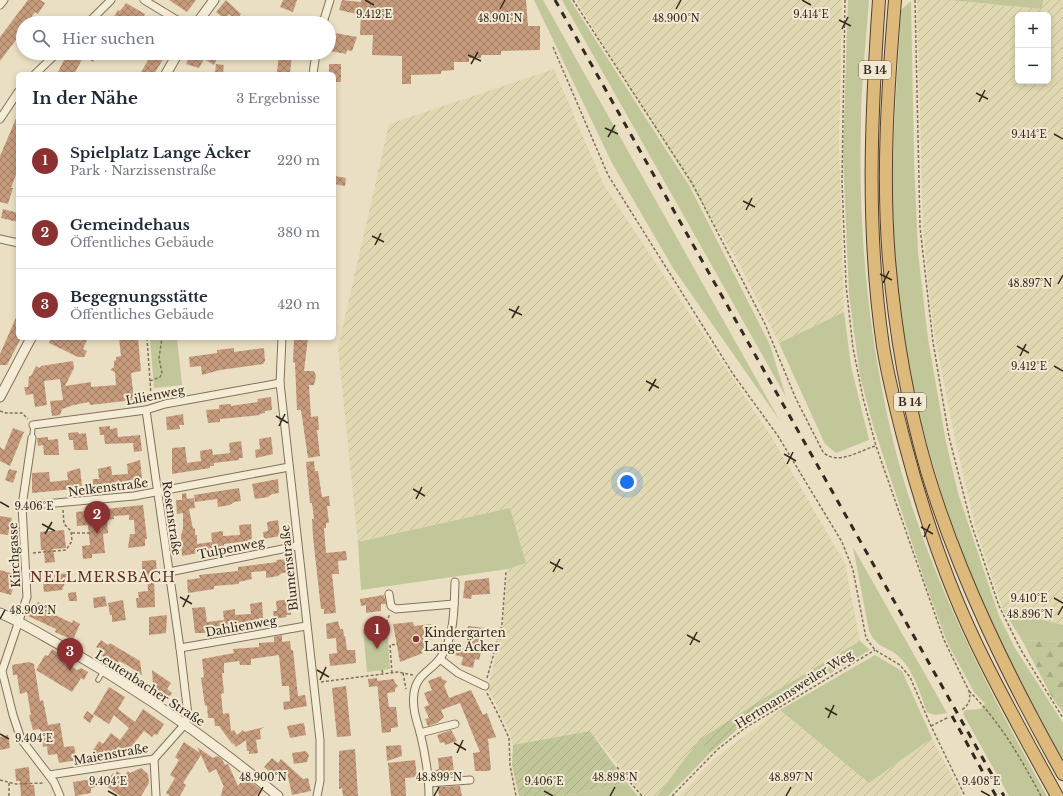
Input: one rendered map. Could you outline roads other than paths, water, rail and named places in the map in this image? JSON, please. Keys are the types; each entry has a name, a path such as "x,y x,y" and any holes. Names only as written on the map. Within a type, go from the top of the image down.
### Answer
{"highway":[{"name":"B 14","path":"880,0 873,95 870,188 876,287 883,346 890,386 926,519 950,584 974,640 999,690 1057,796"},
{"name":"B 14","path":"895,0 888,104 887,224 896,324 911,407 927,472 953,547 980,612 1018,692 1063,774"}],"street":[{"path":"0,5 4,0"},
{"path":"95,16 111,0"},
{"path":"144,0 170,16"},
{"path":"202,16 214,0"},
{"path":"325,16 330,0"},
{"path":"37,72 50,60"},
{"path":"167,72 174,60"},
{"path":"313,72 315,60"},
{"path":"0,119 16,95"},
{"path":"0,239 16,242"},
{"path":"0,397 30,340"},
{"name":"Blumenstraße","path":"282,340 280,383 321,759 317,796"},
{"name":"Lilienweg","path":"33,425 146,410 165,404 280,383"},
{"name":"Rosenstraße","path":"146,410 180,648 188,715 185,724"},
{"name":"Kirchgasse","path":"32,438 22,506 27,597 20,623 3,663 3,680 21,739 54,782 60,796"},
{"name":"Nelkenstraße","path":"22,506 134,496 289,467"},
{"name":"Tulpenweg","path":"168,572 297,546"},
{"path":"429,796 429,783 414,703 416,684 420,676 440,659 449,640 453,625 455,582"},
{"path":"389,594 392,608 454,604"},
{"name":"Leutenbacher Straße","path":"0,614 20,623 104,671 185,724 232,758 278,796"},
{"name":"Dahlienweg","path":"180,648 306,626"},
{"path":"440,659 458,673 485,686"},
{"name":"Maienstraße","path":"49,775 154,759 185,724"},
{"path":"420,733 455,724"},
{"path":"154,759 156,796"},
{"path":"429,783 470,780"}],"lane":[{"path":"32,438 33,425"},
{"path":"98,680 104,671"}],"railway":[{"path":"555,0 1004,796"},
{"path":"952,716 996,796"}],"place":[{"name":"Gemeindehaus","path":"97,534"},
{"name":"Kindergarten Lange Äcker","path":"416,639"},
{"name":"Spielplatz Lange Äcker","path":"377,649"},
{"name":"Begegnungsstätte","path":"70,671"}],"district":[{"name":"NELLMERSBACH","path":"103,577"}]}
